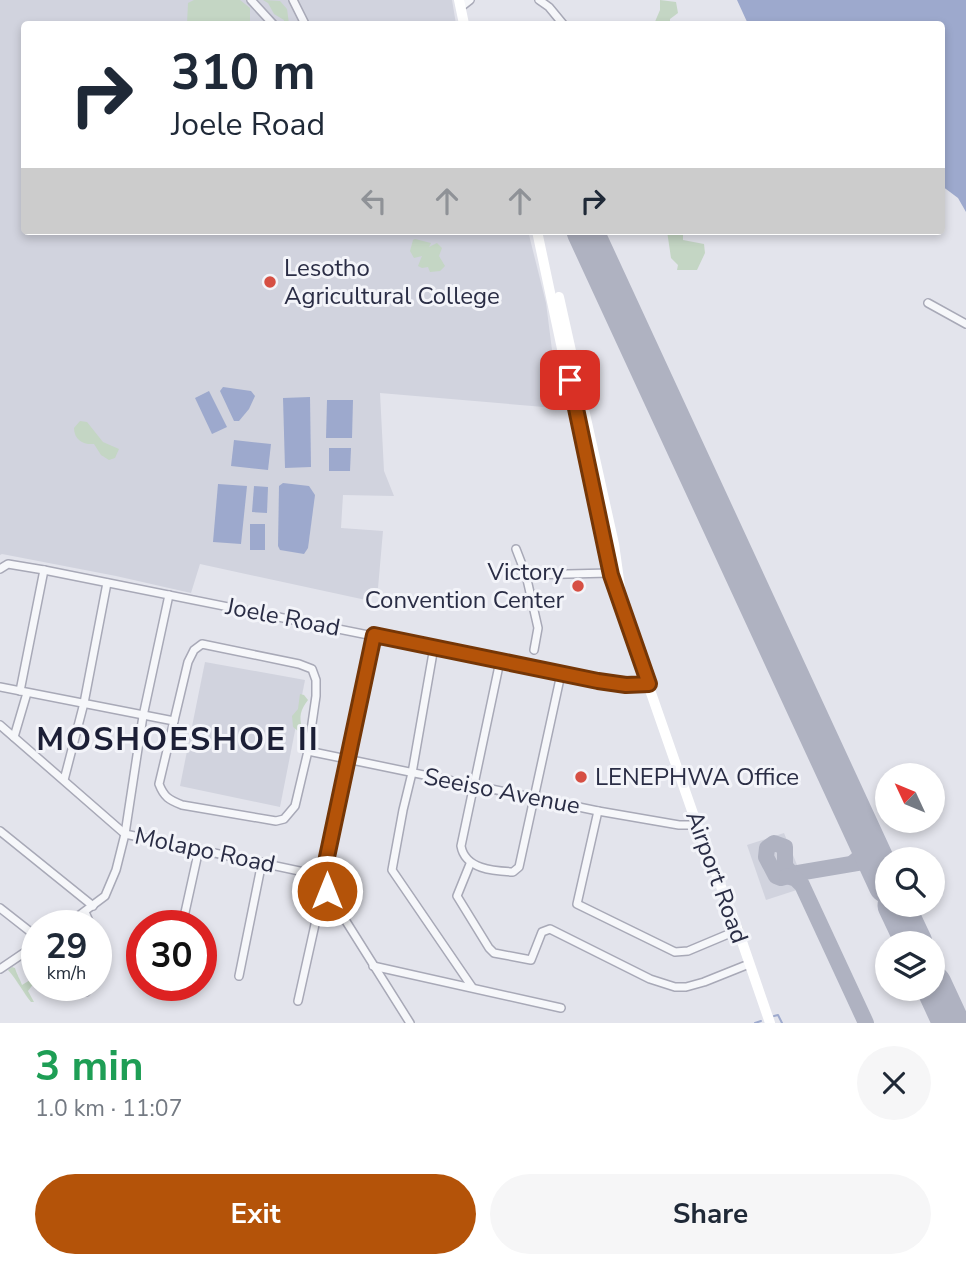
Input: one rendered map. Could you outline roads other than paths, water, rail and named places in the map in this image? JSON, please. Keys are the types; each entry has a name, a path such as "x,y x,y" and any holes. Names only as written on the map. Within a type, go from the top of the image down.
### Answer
{"main road":[{"name":"Airport Road","path":"541,235 610,573 697,825 738,930 770,1023"},
{"name":"Airport Road","path":"541,235 595,454 625,612"}],"street":[{"path":"251,0 270,21"},
{"path":"293,0 304,21"},
{"path":"460,4 470,0"},
{"path":"539,0 561,21"},
{"path":"928,303 966,324"},
{"path":"516,549 526,576 538,628 534,650"},
{"name":"Joele Road","path":"0,569 8,564 44,570 561,674 626,685 649,684"},
{"path":"14,737 44,570"},
{"path":"526,576 610,573"},
{"path":"64,780 84,703 107,583"},
{"path":"88,910 105,896 110,887 125,834 143,716 169,595"},
{"path":"374,635 323,876 326,887 410,1023"},
{"path":"202,644 312,669 316,680 316,696 308,751 295,806 284,820 276,821 182,805 169,800 159,784 188,662 194,650 202,644"},
{"path":"434,647 392,870 472,987"},
{"path":"500,661 461,846 463,855 470,864 502,871 513,872 519,867 561,674"},
{"path":"0,687 174,721"},
{"name":"Molapo Road","path":"0,725 125,834 323,876"},
{"name":"Seeiso Avenue","path":"308,751 598,811 679,825 697,825"},
{"path":"598,811 577,904 675,952 688,951 738,930"},
{"path":"0,831 93,906"},
{"path":"186,910 199,849"},
{"path":"239,976 262,862"},
{"path":"470,864 457,896 489,948 500,955 531,960 542,932 551,929 650,979 676,987 704,982 750,964"},
{"path":"298,1001 322,893 326,887"},
{"path":"0,908 21,924"},
{"path":"0,969 21,955"},
{"path":"373,965 561,1008"}],"water":[{"path":"737,0 966,0 966,212 958,198 945,188 945,21 747,21"},
{"path":"223,387 251,391 255,396 239,421 234,421 220,391"},
{"path":"209,391 227,427 212,434 195,398"},
{"path":"310,397 311,467 285,468 283,398"},
{"path":"327,400 353,400 352,438 326,438"},
{"path":"234,440 271,444 268,470 231,466"},
{"path":"329,448 351,448 350,471 329,471"},
{"path":"283,483 309,486 315,495 308,548 304,554 280,550 278,546 279,486"},
{"path":"218,484 247,486 241,544 213,542"},
{"path":"254,486 268,487 267,513 252,512"},
{"path":"250,524 265,524 265,550 250,550"}],"waterway":[{"path":"774,1016 778,1015 782,1023"},
{"path":"755,1023 761,1021"}],"place":[{"name":"Lesotho Agricultural College","path":"270,282"},
{"name":"Victory Convention Center","path":"578,586"},
{"name":"LENEPHWA Office","path":"581,777"}],"district":[{"name":"MOSHOESHOE II","path":"178,739"}]}
